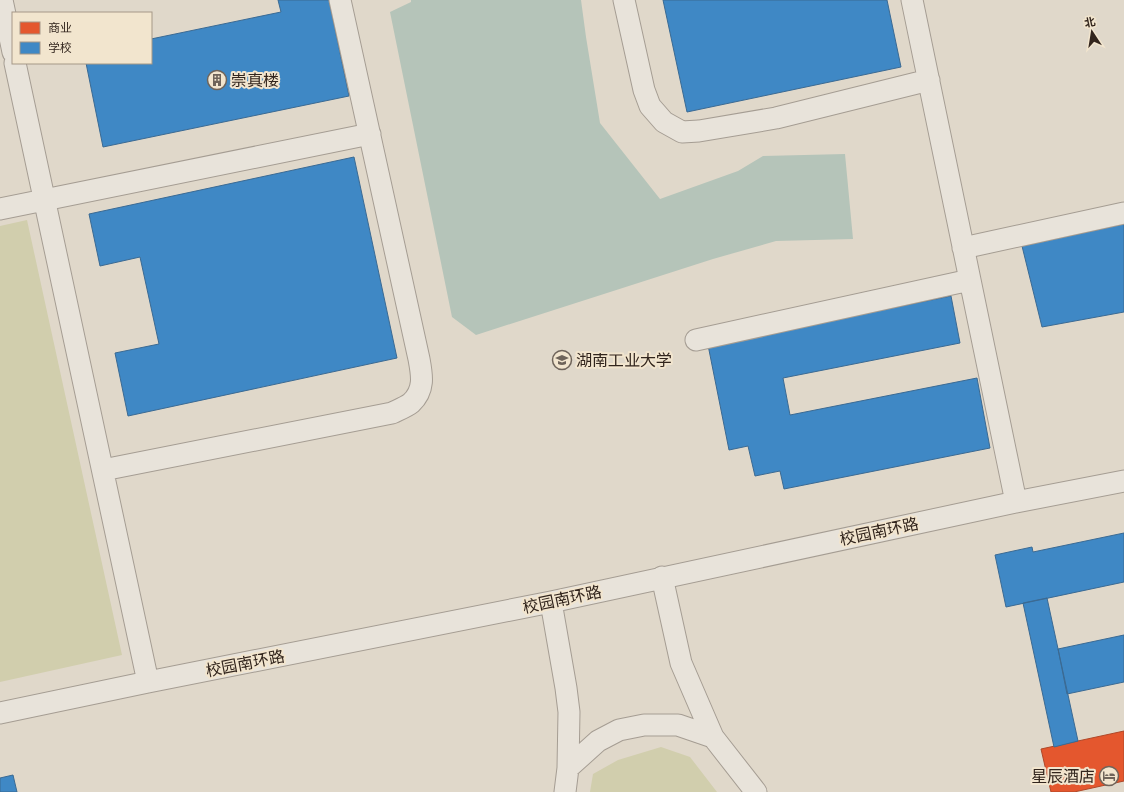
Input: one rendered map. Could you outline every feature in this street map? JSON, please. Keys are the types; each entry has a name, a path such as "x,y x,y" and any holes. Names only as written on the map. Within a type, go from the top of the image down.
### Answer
{"street":[{"path":"2,0 12,47"},
{"path":"103,470 392,413 411,404 419,393 422,378 419,359 340,0"},
{"path":"624,0 644,90 650,106 664,122 682,132 699,131 776,118 929,80"},
{"path":"912,0 1016,502"},
{"path":"15,64 148,682"},
{"path":"0,209 370,134"},
{"path":"963,248 1124,213"},
{"path":"696,340 970,280"},
{"name":"校园南环路","path":"0,713 551,602 1016,502 1124,481"},
{"path":"662,577 681,663 713,737 756,792"},
{"path":"551,602 569,712 568,768 565,792"},
{"path":"568,768 598,741 620,730 644,724 678,725 713,737"}],"shaded area":[{"path":"411,0 581,0 600,123 660,199 738,171 763,156 845,154 853,239 776,241 713,259 476,335 452,317 390,12 411,2"},
{"path":"27,220 122,655 0,682 0,226"},
{"path":"661,747 690,757 717,792 590,792 593,774 618,760"}],"building: 商业":[{"path":"1124,731 1124,781 1074,792 1051,792 1041,749"}],"building: 学校":[{"name":"崇真楼","path":"278,0 329,0 349,96 103,147 86,64 152,64 152,39 281,12"},
{"path":"663,0 887,0 901,67 687,112"},
{"path":"354,157 397,358 128,416 115,353 159,344 140,257 100,266 89,214"},
{"path":"1124,224 1124,312 1042,327 1022,246"},
{"path":"951,296 960,343 783,378 790,415 977,378 990,448 784,489 780,471 755,476 748,446 729,450 708,345"},
{"path":"1124,533 1124,582 1006,607 995,555 1032,547 1033,552"},
{"path":"1047,598 1078,741 1054,747 1023,603"},
{"path":"1124,635 1124,682 1067,694 1058,649"},
{"path":"13,775 17,792 0,792 0,778"}],"place":[{"name":"崇真楼","path":"217,80"},
{"name":"湖南工业大学","path":"562,360"},
{"name":"星辰酒店","path":"1109,776"}]}
